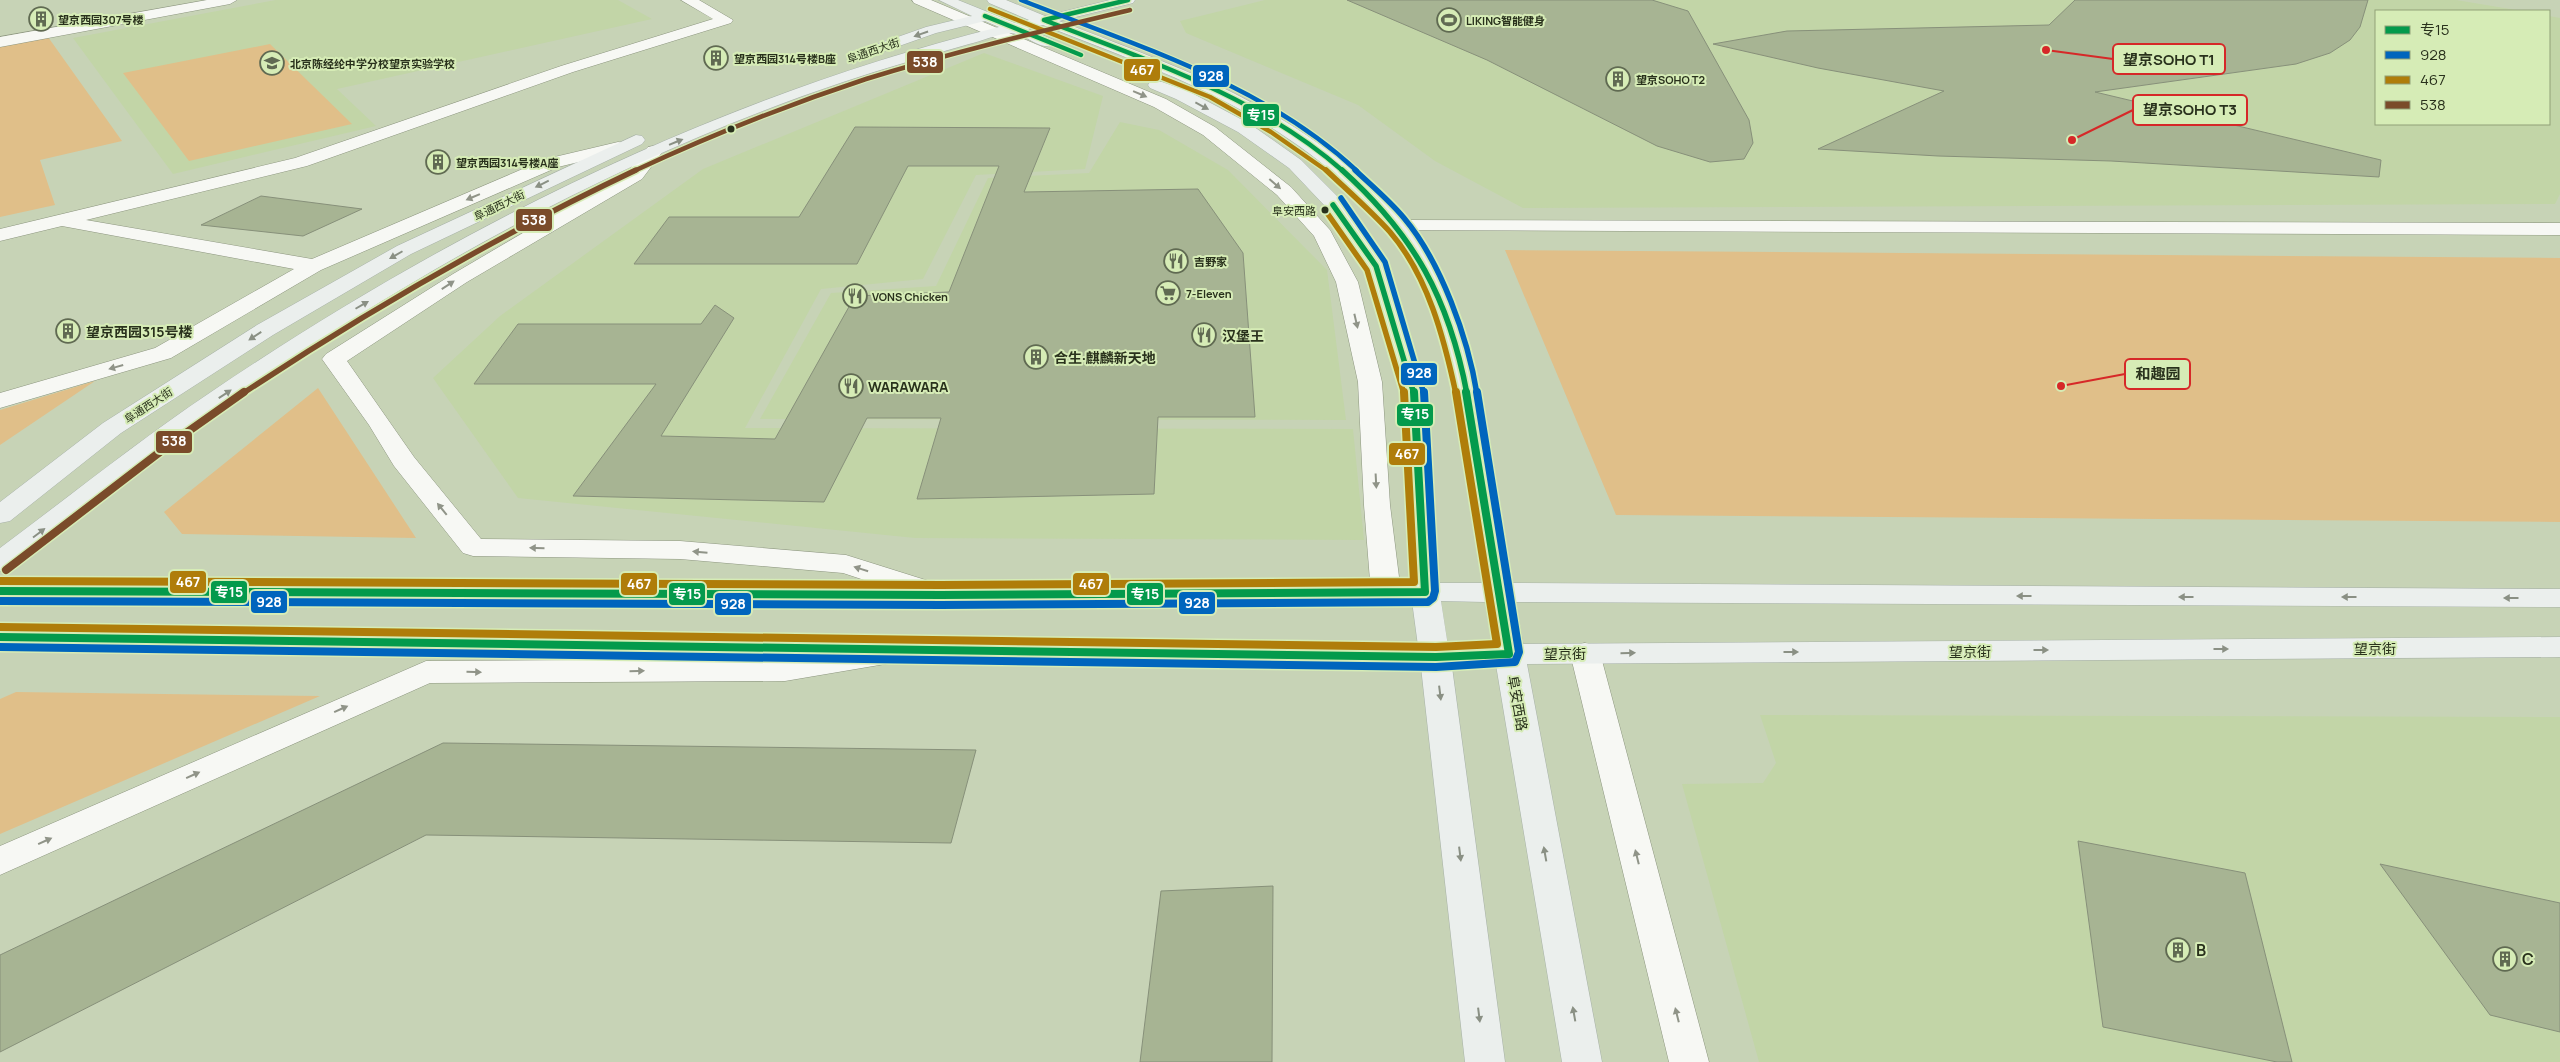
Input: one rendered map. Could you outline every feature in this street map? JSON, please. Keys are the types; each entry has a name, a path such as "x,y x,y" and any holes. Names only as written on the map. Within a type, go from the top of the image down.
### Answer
{"main road":[{"path":"946,0 1182,95 1244,128 1295,164 1331,201 1376,266 1414,392 1425,592 1436,657 1484,1062"},
{"name":"阜通西大街","path":"0,562 218,398 349,312 488,233 654,151 779,99 994,18 1050,0"},
{"name":"阜通西大街","path":"0,515 112,428 265,330 404,250 618,147 767,87 931,30 994,18 1044,20 1128,0"},
{"name":"阜安西路","path":"1044,20 1214,88 1276,123 1328,158 1384,210 1398,226 1420,258 1443,305 1464,380 1499,594 1582,1062"},
{"path":"0,591 940,595 1425,592 1499,594 2560,598"},
{"name":"望京街","path":"0,637 1436,657 1585,653 2560,647"}],"street":[{"path":"0,42 230,0"},
{"path":"0,235 302,162 567,69 726,20 688,0"},
{"path":"919,0 994,18 1160,103 1209,131 1284,191 1323,234 1347,282 1370,382 1377,505 1386,593"},
{"path":"0,401 163,353 314,266 552,163 618,147"},
{"path":"654,151 635,175 460,278 334,359 381,425 403,461 473,547 680,550 846,564 940,595"},
{"path":"61,221 314,266"},
{"path":"1398,226 2560,229"},
{"path":"0,861 426,672 785,670 919,650"},
{"path":"1585,653 1689,1062"}],"shaded area":[{"name":"北京陈经纶中学分校望京实验学校","path":"276,0 618,0 652,19 337,89 376,126 173,174 73,38"},
{"path":"1265,0 2456,0 2516,10 2375,10 2375,125 2550,125 2550,16 2560,18 2560,194 2555,204 1523,208 1435,161 1358,105 1186,33 1180,21"},
{"path":"48,37 122,141 40,160 55,205 0,217 0,47"},
{"path":"270,44 352,124 189,161 123,73"},
{"path":"984,53 1103,96 1085,169 976,175 923,279 821,289 745,428 1353,429 1364,540 915,538 518,498 433,378 500,316 703,169"},
{"name":"合生·麒麟新天地","path":"1120,122 1159,130 1228,170 1327,270 1346,420 760,419 831,293 936,286 988,178 1089,173"},
{"path":"1505,250 2560,258 2560,522 1616,515"},
{"path":"95,381 0,445 0,410"},
{"path":"318,388 416,538 182,534 164,512"},
{"path":"16,692 320,696 0,834 0,699"},
{"path":"1760,715 2560,717 2560,1062 1759,1062 1682,784 1763,783 1776,763"}],"building":[{"name":"望京SOHO T2","path":"1347,0 1652,0 1688,11 1749,120 1753,143 1744,159 1710,162 1657,146 1487,60"},
{"path":"2075,0 2368,0 2360,27 2350,40 2330,53 2296,64 2095,92 2381,160 2379,177 2111,161 1938,156 1818,149 1944,91 1818,68 1713,44 1787,31 2049,25"},
{"path":"855,127 1050,128 1024,192 1198,189 1243,253 1255,417 1158,417 1154,494 917,499 941,418 867,418 824,502 573,496 656,384 474,384 518,324 701,324 715,305 734,318 661,436 775,439 855,296 949,292 999,166 908,166 857,264 634,264 669,217 799,217"},
{"path":"261,196 362,209 303,236 201,225"},
{"path":"443,743 976,750 951,843 426,835 0,1052 0,955"},
{"name":"B","path":"2078,841 2245,873 2292,1062 2277,1062 2103,1027"},
{"name":"C","path":"2380,864 2560,903 2560,1032 2490,1015"},
{"path":"1273,886 1272,1062 1140,1062 1161,891"}],"transit line":[{"name":"928","path":"0,647 1436,667 1515,662 1519,652 1476,387 1452,301 1429,254 1406,220 1391,203 1334,150 1281,114 1218,79 1021,0"},
{"name":"专15","path":"1044,20 1128,0"},
{"name":"467","path":"0,627 1436,647 1497,644 1456,392 1434,309 1411,263 1390,232 1322,166 1271,132 1210,97 990,9"},
{"name":"538","path":"6,570 169,445 291,361 425,279 564,205 635,170 708,138 781,109 867,79 954,54 1130,10"},
{"name":"专15","path":"985,16 1081,55"},
{"name":"专15","path":"0,637 1436,657 1509,654 1461,365 1443,306 1413,248 1375,199 1328,158 1276,123 1220,93 1044,20"},
{"name":"928","path":"0,601 941,605 1428,602 1433,598 1435,591 1424,389 1385,262 1341,198"},
{"name":"专15","path":"0,591 941,595 1425,592 1414,392 1376,266 1333,205"},
{"name":"467","path":"0,581 941,585 1414,582 1404,394 1367,270 1325,210"}],"place":[{"name":"望京西园307号楼","path":"41,19"},
{"name":"LIKING智能健身","path":"1449,20"},
{"name":"望京SOHO T1","path":"2046,50"},
{"name":"望京西园314号楼B座","path":"716,58"},
{"name":"北京陈经纶中学分校望京实验学校","path":"272,63"},
{"name":"望京SOHO T2","path":"1618,79"},
{"name":"望京SOHO T3","path":"2072,140"},
{"name":"望京西园314号楼A座","path":"438,162"},
{"name":"阜安西路","path":"1325,210"},
{"name":"吉野家","path":"1176,261"},
{"name":"7-Eleven","path":"1168,293"},
{"name":"VONS Chicken","path":"855,296"},
{"name":"望京西园315号楼","path":"68,331"},
{"name":"汉堡王","path":"1204,335"},
{"name":"合生·麒麟新天地","path":"1036,357"},
{"name":"WARAWARA","path":"851,386"},
{"name":"和趣园","path":"2061,386"},
{"name":"B","path":"2178,950"},
{"name":"C","path":"2505,959"}]}
